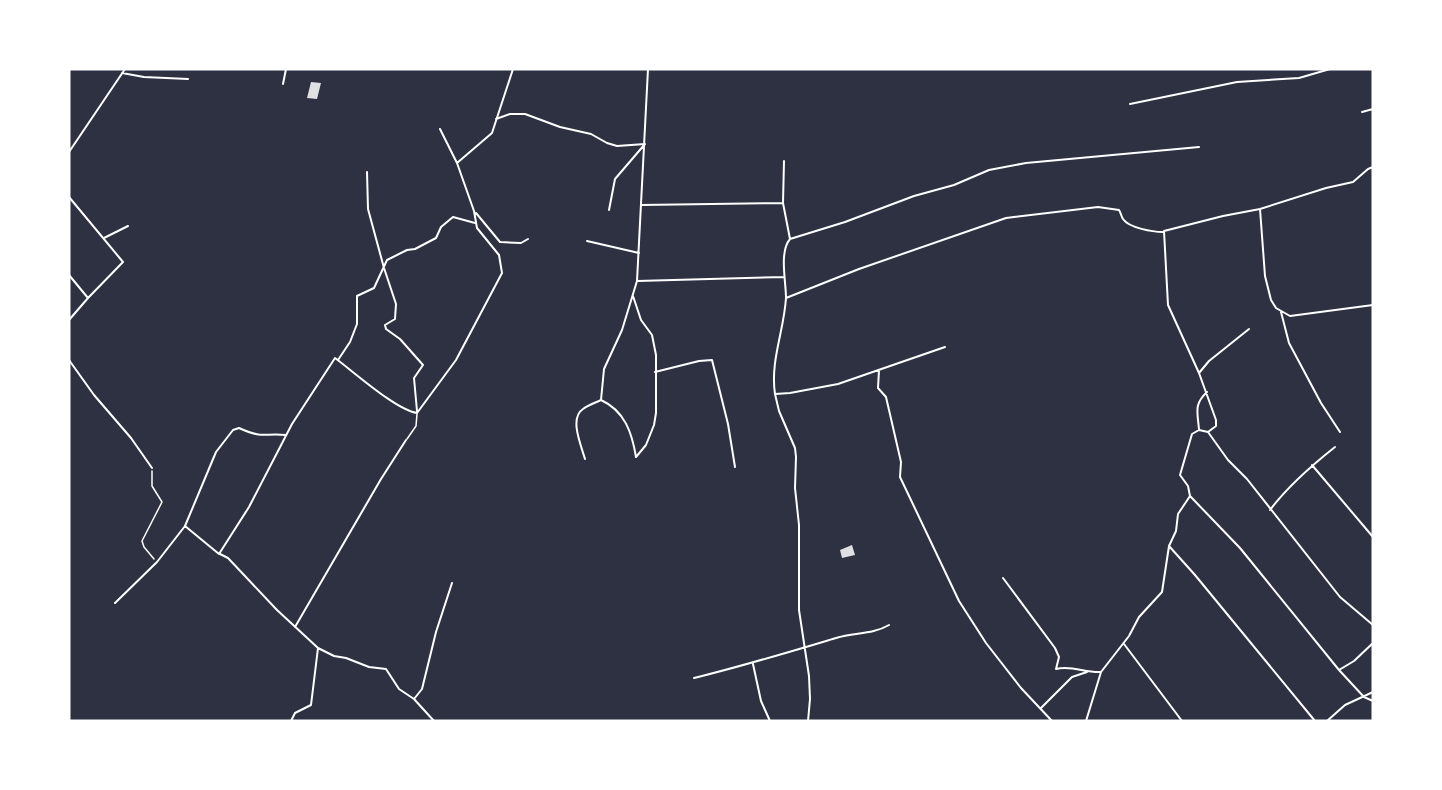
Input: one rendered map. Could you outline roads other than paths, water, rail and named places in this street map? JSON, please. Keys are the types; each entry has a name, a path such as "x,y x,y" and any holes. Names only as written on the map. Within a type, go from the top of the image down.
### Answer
{"street":[{"path":"69,152 125,69"},
{"path":"283,84 286,69"},
{"path":"457,163 492,133 513,69"},
{"path":"601,400 604,369 622,330 637,281 648,69"},
{"path":"1130,104 1237,82 1299,78 1330,69"},
{"path":"122,73 144,77 188,79"},
{"path":"1362,112 1373,109"},
{"path":"496,119 510,114 525,114 560,127 591,134 617,146 645,144"},
{"path":"417,413 456,360 502,273 499,255 477,228 474,211 457,163 440,129"},
{"path":"609,210 615,179 645,144"},
{"path":"808,721 810,699 799,610 799,525 795,488 795,448 778,411 773,378 786,298 784,277 786,244 790,239 845,222 914,196 954,185 989,170 1026,163 1198,147"},
{"path":"784,161 783,203 790,239"},
{"path":"786,298 859,269 1005,218 1098,207 1119,210 1128,224 1152,232 1164,231 1260,209 1353,182 1373,167"},
{"path":"367,172 368,209 396,304 395,319 385,326 423,365 414,378 417,413"},
{"path":"69,197 123,262 69,320"},
{"path":"641,205 783,203"},
{"path":"1260,209 1265,276 1273,304 1281,312 1290,316 1373,305"},
{"path":"474,211 500,242 521,243 528,239"},
{"path":"338,360 350,342 357,324 357,296 374,288 387,260 436,238 441,227 453,217 471,220 477,224"},
{"path":"104,238 128,226"},
{"path":"1164,231 1168,305 1207,392 1216,420 1216,426 1208,432"},
{"path":"587,241 639,253"},
{"path":"69,275 88,298"},
{"path":"637,281 784,277"},
{"path":"601,400 610,404 631,430 636,458 646,445 654,425 656,355 652,335 640,320 633,296"},
{"path":"1281,312 1289,343 1321,403 1340,432"},
{"path":"1199,373 1209,361 1249,329"},
{"path":"775,394 838,384 945,347"},
{"path":"219,554 249,507 286,435 335,358 390,399 410,412 417,413"},
{"path":"69,360 152,468"},
{"path":"655,372 712,360 728,424 735,466"},
{"path":"879,368 878,388 886,397 901,462 900,477 959,601 997,658 1052,721"},
{"path":"1199,430 1197,406 1207,392"},
{"path":"585,459 577,429 577,418 581,410 601,400"},
{"path":"115,603 157,562 186,526 216,452 233,430 239,428 255,435 265,436 286,435"},
{"path":"1373,625 1340,597 1269,510 1247,479 1228,460 1208,432 1199,430 1192,434 1180,475 1188,486 1190,496 1240,549 1339,670 1364,697 1373,701"},
{"path":"295,627 406,440"},
{"path":"1269,510 1312,465 1335,447"},
{"path":"1312,465 1373,537"},
{"path":"1086,721 1101,672 1124,643 1139,617 1162,592 1169,546 1176,531 1178,514 1190,496"},
{"path":"186,526 219,554 228,558 318,648 334,656 369,667 386,669 399,689 414,699 434,721"},
{"path":"1169,546 1315,721"},
{"path":"1003,578 1054,648 1059,657 1056,669 1067,667 1088,672 1101,672"},
{"path":"414,699 422,689 436,632 452,583"},
{"path":"694,678 753,664 784,652 804,649 851,634 879,631 889,625"},
{"path":"1124,643 1182,721"},
{"path":"1339,670 1354,661 1373,643"},
{"path":"291,721 295,713 311,705 313,700 318,648"},
{"path":"753,664 761,701 770,721"},
{"path":"1041,708 1072,677 1088,672"},
{"path":"1327,721 1345,705 1373,692"}],"lane":[{"path":"406,440 416,426 417,413"}]}
